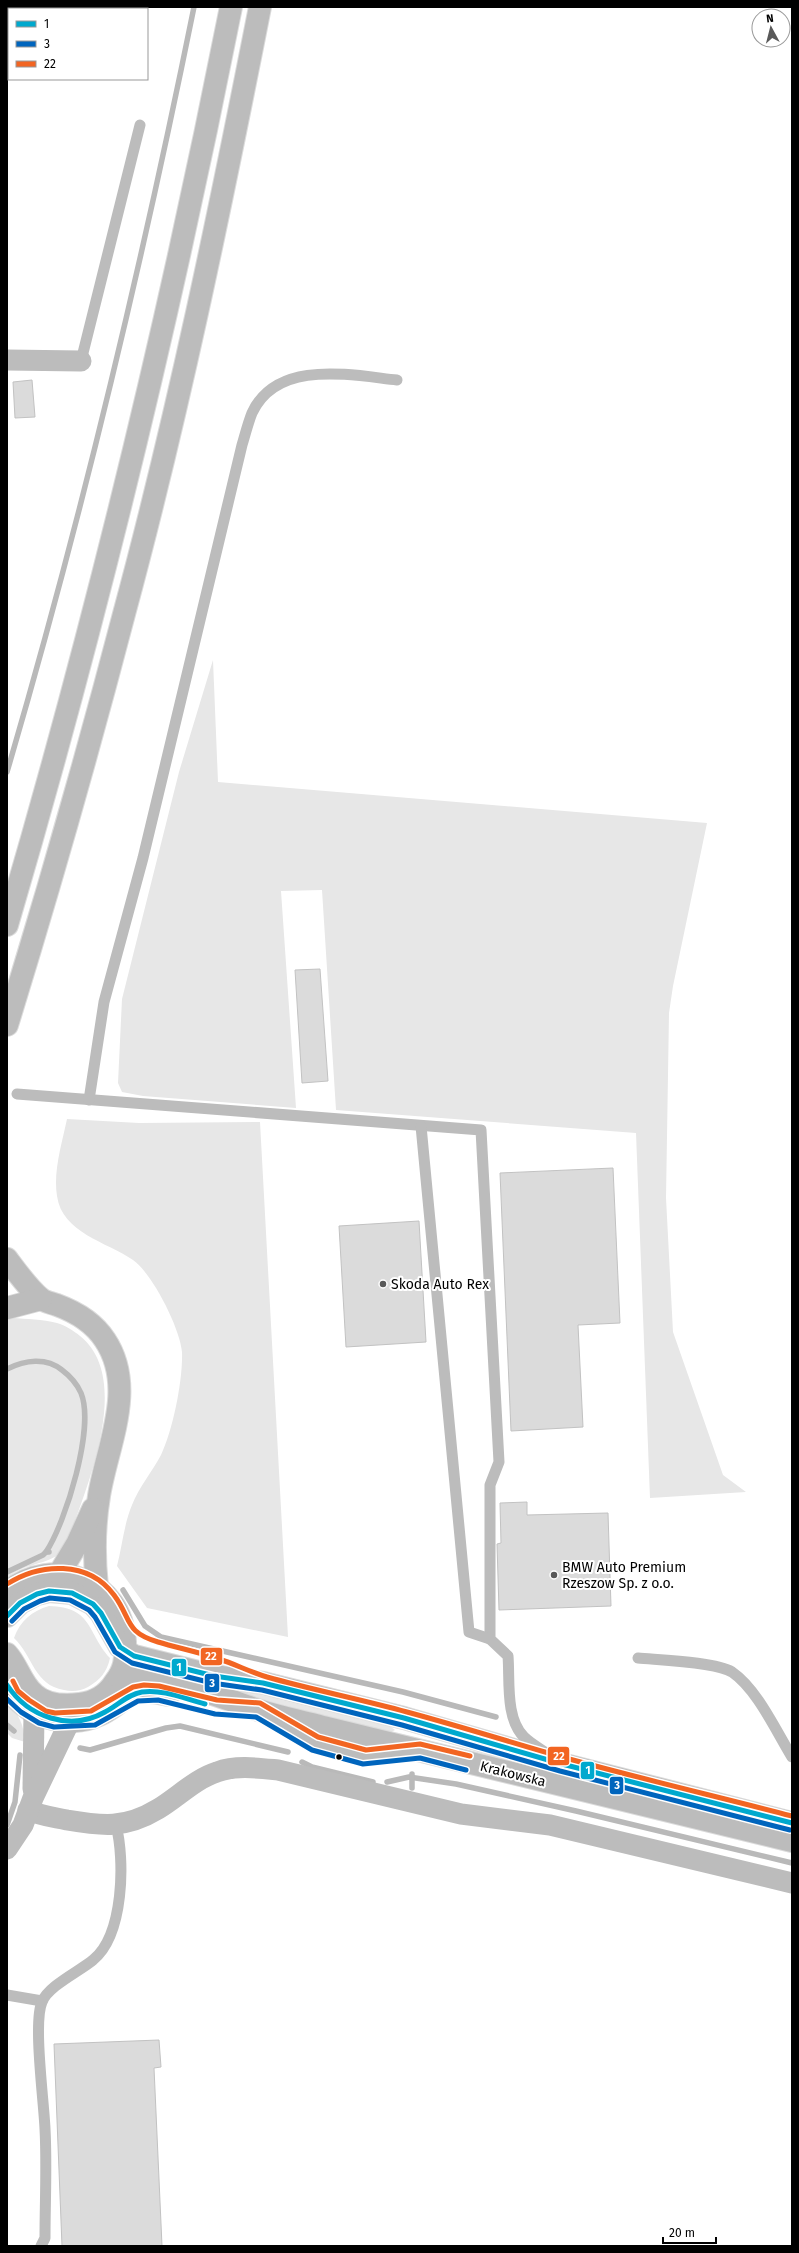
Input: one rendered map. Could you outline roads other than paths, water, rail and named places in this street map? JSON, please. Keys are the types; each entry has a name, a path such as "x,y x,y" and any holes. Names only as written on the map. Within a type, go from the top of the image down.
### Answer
{"main road":[{"path":"7,925 56,760 137,442 199,167 231,7"},
{"path":"7,1025 81,772 138,561 198,308 227,175 260,7"},
{"path":"7,1258 41,1299 72,1312 97,1329 111,1350 116,1364 119,1390 118,1415 99,1497 95,1567 97,1587"},
{"path":"7,1308 41,1299"},
{"path":"54,1583 77,1544 99,1497"},
{"path":"7,1592 24,1580 34,1577 54,1583 93,1604 101,1613 115,1639 125,1642"},
{"path":"7,1616 26,1599 54,1583 79,1578 97,1587 115,1606 122,1620 125,1642 125,1664 119,1677 101,1697 54,1720 34,1712 17,1699 7,1685"},
{"name":"Krakowska","path":"125,1642 157,1662 214,1676 262,1683 404,1718 562,1764 792,1823"},
{"path":"7,1654 35,1695 73,1712 93,1718 111,1710 135,1694 144,1692 159,1693 216,1707 258,1710"},
{"name":"Krakowska","path":"119,1677 133,1676 161,1681 219,1695 258,1710 420,1751 792,1841"}],"street":[{"path":"7,360 81,361"},
{"path":"34,1712 31,1804 40,1815 103,1826 116,1825 141,1818 159,1808 198,1781 217,1771 235,1768 259,1768 278,1770 460,1814 550,1825 792,1883"},
{"path":"7,1849 15,1839 73,1712"}],"lane":[{"path":"81,361 140,125"},
{"path":"88,1100 104,1002 143,858 242,446 253,413 265,397 278,385 303,376 327,373 396,380"},
{"path":"17,1094 481,1130 499,1462 490,1485 490,1639"},
{"path":"421,1126 470,1632 490,1639 508,1656 511,1702 516,1727 527,1740 562,1764"},
{"path":"638,1658 700,1664 731,1672 750,1688 792,1757"},
{"path":"41,2246 45,2238 45,2130 39,2022 42,2002 51,1991 94,1959 111,1934 120,1894 122,1872 120,1841 116,1825"},
{"path":"7,1995 42,2002"}],"waterway":[{"path":"7,772 60,582 109,391 153,200 194,7"},
{"path":"7,1369 28,1362 35,1361 49,1363 56,1366 68,1375 81,1393 84,1408 84,1428 81,1450 70,1497 54,1538 46,1552 49,1552"},
{"path":"7,1572 43,1555 46,1552"},
{"path":"123,1590 145,1626 161,1637 403,1692 496,1717"},
{"path":"7,1725 14,1731"},
{"path":"80,1748 90,1750 166,1728 180,1726 288,1752"},
{"path":"7,1825 15,1802 20,1755"},
{"path":"302,1762 312,1767 373,1782"},
{"path":"412,1774 412,1788"},
{"path":"387,1782 409,1777 456,1784 792,1863"}],"place":[{"name":"Skoda Auto Rex","path":"383,1284"},
{"name":"BMW Auto Premium Rzeszow Sp. z o.o.","path":"554,1575"}]}
